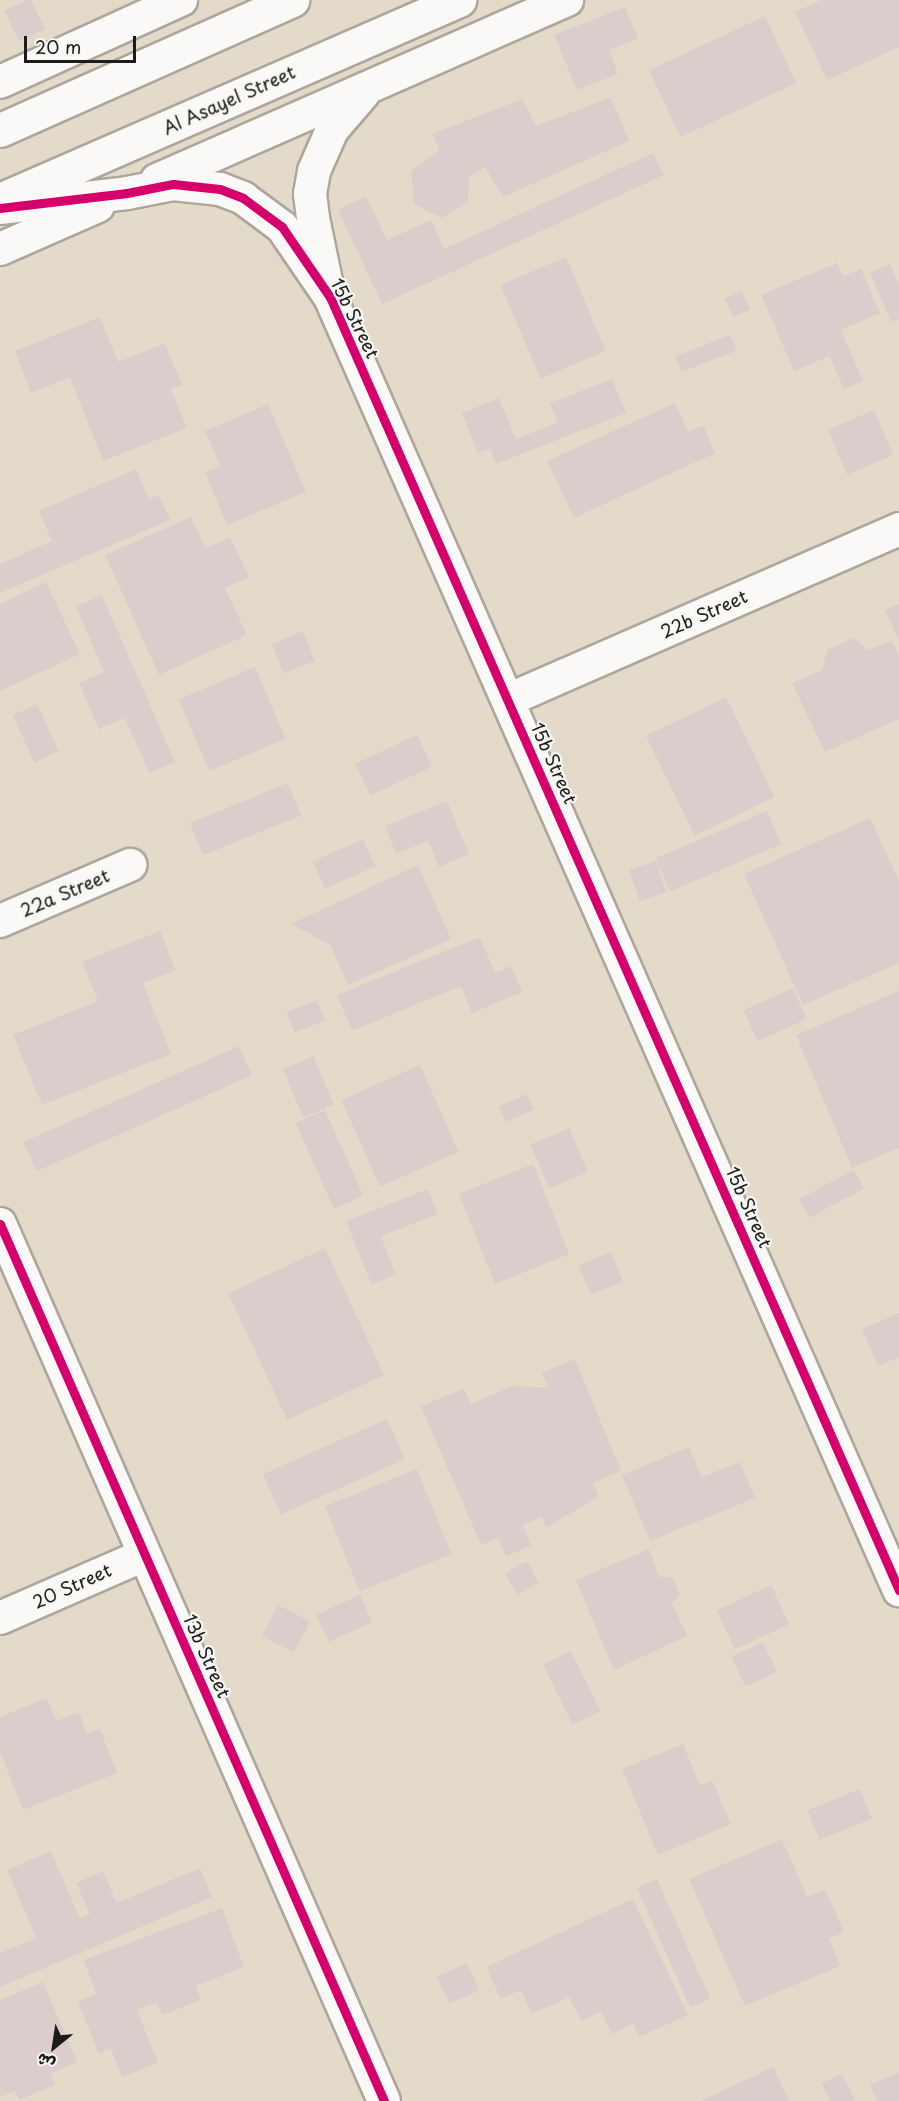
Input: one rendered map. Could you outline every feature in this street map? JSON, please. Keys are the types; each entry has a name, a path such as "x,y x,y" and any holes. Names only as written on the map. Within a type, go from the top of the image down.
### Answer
{"street":[{"path":"0,82 181,0"},
{"path":"0,130 292,0"},
{"name":"Al Asayel Street","path":"0,201 459,0"},
{"path":"0,249 567,0"},
{"name":"15b Street","path":"330,297 312,218 310,194 314,171 321,149 345,111 380,82"},
{"name":"15b Street","path":"0,208 127,194 150,187 197,184 243,198 282,227 330,297 899,1590"},
{"name":"22b Street","path":"508,700 899,529"},
{"name":"22a Street","path":"0,921 130,866"},
{"name":"13b Street","path":"0,1224 384,2101"},
{"name":"20 Street","path":"0,1618 144,1555"}],"building":[{"path":"26,0 31,0 45,29 19,41 4,11"},
{"path":"821,0 899,0 899,47 827,80 795,12"},
{"path":"625,7 638,39 609,50 618,74 577,90 554,35"},
{"path":"765,16 796,83 680,137 649,70"},
{"path":"611,97 629,141 503,197 485,167 469,177 468,202 442,218 414,204 411,171 439,150 432,134 522,99 536,126"},
{"path":"653,153 664,175 382,304 338,210 366,196 387,240 431,220 444,249"},
{"path":"566,257 606,351 540,379 501,285"},
{"path":"837,263 843,276 861,269 880,313 841,330 863,381 844,389 829,356 794,371 761,295"},
{"path":"890,264 899,285 899,319 891,322 870,273"},
{"path":"742,291 750,309 733,317 725,299"},
{"path":"100,317 118,362 165,343 182,385 171,389 187,428 103,461 70,377 31,393 15,351"},
{"path":"730,335 736,351 681,372 675,356"},
{"path":"612,379 626,413 496,464 490,449 478,453 462,413 499,398 516,439 558,422 550,403"},
{"path":"675,403 688,432 703,425 715,453 574,518 547,461"},
{"path":"268,404 306,492 227,525 205,472 220,466 205,431"},
{"path":"874,410 893,455 847,475 828,430"},
{"path":"136,469 149,499 159,495 170,520 0,593 0,564 52,541 39,511"},
{"path":"191,517 206,548 230,537 249,577 225,588 247,635 159,675 105,555"},
{"path":"46,582 80,654 0,691 0,604"},
{"path":"102,595 175,762 149,773 125,718 99,729 79,683 104,672 76,606"},
{"path":"899,604 899,641 885,610"},
{"path":"303,631 315,661 283,673 271,644"},
{"path":"854,638 868,650 892,641 899,656 899,719 825,752 792,683 822,670 827,650"},
{"path":"255,667 285,739 209,771 179,699"},
{"path":"726,697 775,797 695,836 646,736"},
{"path":"37,704 59,751 35,763 13,715"},
{"path":"417,735 432,767 370,795 355,764"},
{"path":"288,783 301,815 203,855 190,823"},
{"path":"447,801 469,854 439,867 428,841 396,854 385,826"},
{"path":"767,811 781,844 670,891 656,858"},
{"path":"870,818 899,881 899,963 803,1005 744,874"},
{"path":"363,839 375,866 325,889 313,861"},
{"path":"656,861 666,892 640,901 629,870"},
{"path":"418,865 451,939 348,985 330,945 291,924"},
{"path":"160,931 176,970 143,983 171,1054 42,1105 13,1035 98,1001 82,962"},
{"path":"480,937 495,973 511,966 522,992 472,1013 461,986 352,1031 337,995"},
{"path":"793,988 807,1019 757,1041 744,1010"},
{"path":"899,991 899,1148 852,1168 796,1035"},
{"path":"317,1000 325,1020 295,1033 286,1012"},
{"path":"239,1046 252,1075 36,1171 23,1142"},
{"path":"313,1056 334,1105 303,1118 283,1069"},
{"path":"420,1065 459,1152 380,1187 341,1100"},
{"path":"527,1094 534,1110 506,1122 499,1107"},
{"path":"325,1110 363,1196 334,1209 296,1123"},
{"path":"569,1128 588,1172 549,1189 530,1144"},
{"path":"533,1164 569,1254 495,1284 459,1194"},
{"path":"854,1170 864,1189 809,1218 799,1199"},
{"path":"428,1189 438,1214 381,1236 396,1275 371,1284 346,1221"},
{"path":"325,1248 384,1375 287,1420 228,1293"},
{"path":"611,1252 623,1282 591,1295 579,1265"},
{"path":"899,1313 899,1357 878,1366 862,1329"},
{"path":"575,1359 621,1471 593,1483 599,1496 546,1528 542,1517 523,1525 531,1546 506,1556 498,1538 481,1545 421,1406 464,1389 471,1404 512,1386 548,1388 542,1373"},
{"path":"387,1419 405,1459 281,1515 263,1474"},
{"path":"689,1447 702,1477 740,1462 755,1498 650,1541 622,1475"},
{"path":"417,1469 451,1554 360,1591 325,1506"},
{"path":"649,1549 659,1577 673,1577 680,1595 672,1603 687,1636 614,1670 576,1580"},
{"path":"527,1561 539,1583 517,1595 505,1573"},
{"path":"771,1585 789,1624 735,1649 717,1610"},
{"path":"360,1595 372,1622 328,1642 316,1615"},
{"path":"278,1605 310,1621 294,1653 262,1636"},
{"path":"763,1642 777,1672 745,1687 731,1657"},
{"path":"571,1651 600,1711 573,1725 543,1665"},
{"path":"47,1698 56,1721 79,1712 87,1734 100,1729 117,1773 23,1810 0,1752 0,1717"},
{"path":"683,1744 700,1785 712,1780 731,1824 658,1855 622,1769"},
{"path":"860,1789 872,1819 819,1840 807,1810"},
{"path":"782,1839 807,1897 825,1889 844,1932 829,1939 840,1966 745,2006 689,1879"},
{"path":"51,1851 80,1919 90,1914 76,1883 103,1871 117,1903 200,1868 212,1897 0,1987 0,1953 36,1938 7,1870"},
{"path":"657,1879 710,1999 690,2008 637,1888"},
{"path":"633,1899 688,2015 639,2037 633,2024 612,2034 601,2011 581,2021 569,1997 532,2014 521,1990 501,1999 486,1967"},
{"path":"222,1908 244,1967 196,1986 201,2000 162,2015 157,2002 137,2010 158,2063 122,2077 111,2049 99,2054 78,2001 96,1994 84,1960"},
{"path":"467,1963 479,1990 449,2004 437,1976"},
{"path":"43,1982 77,2062 50,2074 55,2085 19,2100 15,2091 0,2097 0,2000"},
{"path":"773,2067 789,2101 700,2101"},
{"path":"899,2072 899,2101 877,2101 870,2085"},
{"path":"842,2074 855,2101 830,2101 822,2083"}],"cycle path":[{"path":"0,208 127,193 173,184 220,189 243,198 282,227 330,297 899,1590"},
{"path":"0,1224 384,2101"}]}
